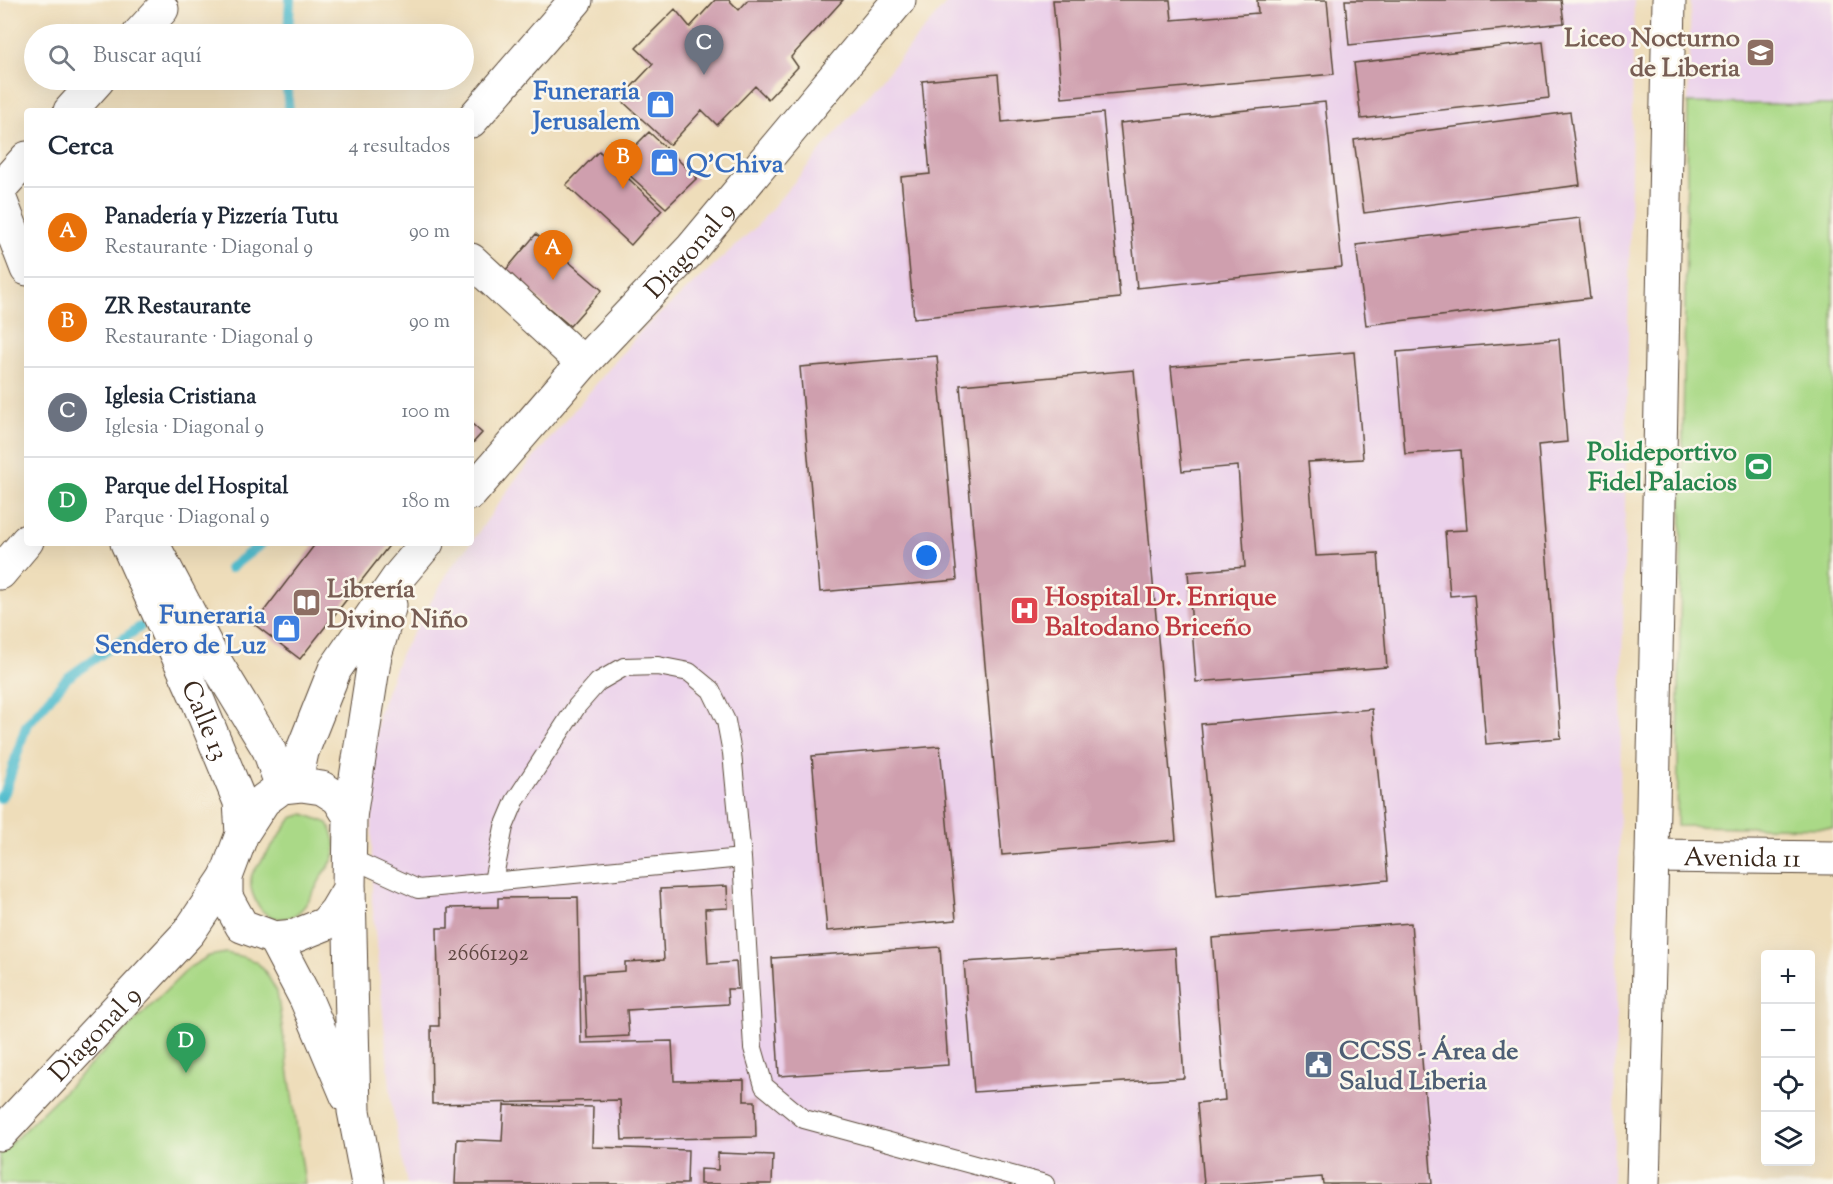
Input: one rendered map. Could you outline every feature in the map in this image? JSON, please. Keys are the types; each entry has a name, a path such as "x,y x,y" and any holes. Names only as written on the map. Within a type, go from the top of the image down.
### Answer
{"street":[{"path":"474,119 576,0"},
{"name":"Diagonal 9","path":"474,490 583,363 692,248 899,0"},
{"path":"1643,1184 1669,0"},
{"path":"145,24 158,3"},
{"path":"73,108 89,90"},
{"path":"0,188 24,161"},
{"path":"0,199 24,261"},
{"path":"474,263 583,363"},
{"path":"0,573 24,545"},
{"name":"Calle 13","path":"128,546 199,703 240,802 242,834"},
{"name":"Calle 13","path":"154,546 210,653 289,786"},
{"path":"289,786 335,669 399,575 424,546"},
{"path":"368,1184 354,1111 349,890 350,817 375,655 399,575"},
{"path":"242,926 226,897 226,877 242,834 264,800 289,786 322,788 338,798 350,817"},
{"name":"Avenida 11","path":"1652,856 1833,858"},
{"name":"Diagonal 9","path":"0,1134 189,932 226,877"},
{"path":"189,932 216,926 242,926 274,938 295,936 325,924 349,890"},
{"path":"274,938 306,999 354,1111"}],"lane":[{"path":"493,881 504,827 515,801 577,706 598,682 624,667 658,666 688,672 711,690 726,721 732,753 742,858 753,1048 764,1086 804,1119 1045,1184"},
{"path":"350,858 418,889 742,858"}],"shaded area":[{"name":"Hospital Dr. Enrique Baltodano Briceño","path":"949,0 1634,0 1613,1184 407,1184 392,1107 372,900 372,776 378,714 401,653 450,569 469,546 474,546 474,539 515,480 641,331 756,227"},
{"name":"Liceo Nocturno de Liberia","path":"1691,0 1833,0 1833,105 1688,103"}],"green space":[{"name":"Polideportivo Fidel Palacios","path":"1688,103 1833,105 1833,828 1677,826"},
{"path":"304,814 328,823 334,838 335,854 304,907 292,916 273,917 264,912 256,901 251,886 252,874 292,818"},
{"path":"226,953 258,964 263,968 277,992 305,1184 0,1184 0,1154 190,967 209,956"}],"building":[{"path":"715,0 729,0 739,10 748,0 843,0 791,57 798,67 768,99 755,86 717,125 702,110 670,145 620,99 653,64 636,48 675,9 690,27"},
{"path":"1053,0 1170,0 1172,20 1258,13 1257,0 1327,0 1334,74 1062,98"},
{"path":"1345,0 1561,0 1564,23 1349,45"},
{"path":"1543,42 1549,98 1361,119 1354,63"},
{"path":"998,74 1002,122 1103,113 1120,298 914,318 901,177 930,174 922,81"},
{"path":"1325,102 1342,267 1137,288 1120,123"},
{"path":"1570,112 1580,185 1364,213 1354,140"},
{"path":"649,132 697,178 666,208 617,164"},
{"path":"599,151 662,210 631,245 566,185"},
{"path":"1580,218 1590,298 1366,325 1356,245"},
{"path":"536,234 602,290 570,326 505,271"},
{"path":"1559,339 1567,442 1538,445 1561,738 1486,744 1474,594 1450,596 1445,531 1467,530 1461,450 1405,454 1397,352"},
{"path":"1354,352 1363,459 1308,462 1316,556 1378,553 1387,667 1196,682 1188,572 1245,567 1238,466 1182,471 1171,367"},
{"path":"937,356 957,580 820,592 800,367"},
{"path":"1134,370 1176,840 1002,855 960,385"},
{"path":"474,426 482,433 474,442"},
{"path":"314,546 389,546 300,659 254,624"},
{"path":"1372,709 1388,880 1217,896 1201,724"},
{"path":"940,746 956,920 827,931 812,756"},
{"path":"727,886 728,908 705,909 708,964 736,962 738,989 727,989 728,1004 627,1010 629,1036 587,1038 584,974 625,971 625,962 664,960 660,889"},
{"path":"578,897 581,1043 672,1041 674,1081 744,1080 744,1101 755,1101 756,1137 622,1140 620,1100 432,1104 431,1026 439,1026 437,928 448,928 448,908 498,907 498,898"},
{"path":"1411,923 1432,1184 1323,1184 1322,1177 1204,1184 1197,1103 1225,1100 1212,938"},
{"path":"940,947 948,1065 779,1076 772,958"},
{"path":"1175,948 1184,1078 974,1092 964,962"},
{"path":"504,1105 593,1107 592,1147 688,1150 687,1184 455,1184 457,1139 502,1141"},
{"path":"718,1153 773,1155 772,1184 700,1184 700,1169 718,1170"}],"waterway":[{"path":"289,24 290,0"},
{"path":"287,90 289,108"},
{"path":"230,568 258,546"},
{"path":"0,798 5,792 26,726 67,678 140,627"}],"place":[{"name":"Liceo Nocturno de Liberia","path":"1761,52"},
{"name":"Iglesia Cristiana","path":"704,75"},
{"name":"Funeraria Jerusalem","path":"661,105"},
{"name":"Q'Chiva","path":"665,163"},
{"name":"ZR Restaurante","path":"623,189"},
{"name":"Panadería y Pizzería Tutu","path":"553,280"},
{"name":"Polideportivo Fidel Palacios","path":"1758,466"},
{"name":"Librería Divino Niño","path":"306,603"},
{"name":"Hospital Dr. Enrique Baltodano Briceño","path":"1024,611"},
{"name":"Funeraria Sendero de Luz","path":"287,629"},
{"name":"CCSS - Área de Salud Liberia","path":"1318,1065"},
{"name":"Parque del Hospital","path":"186,1073"}]}
